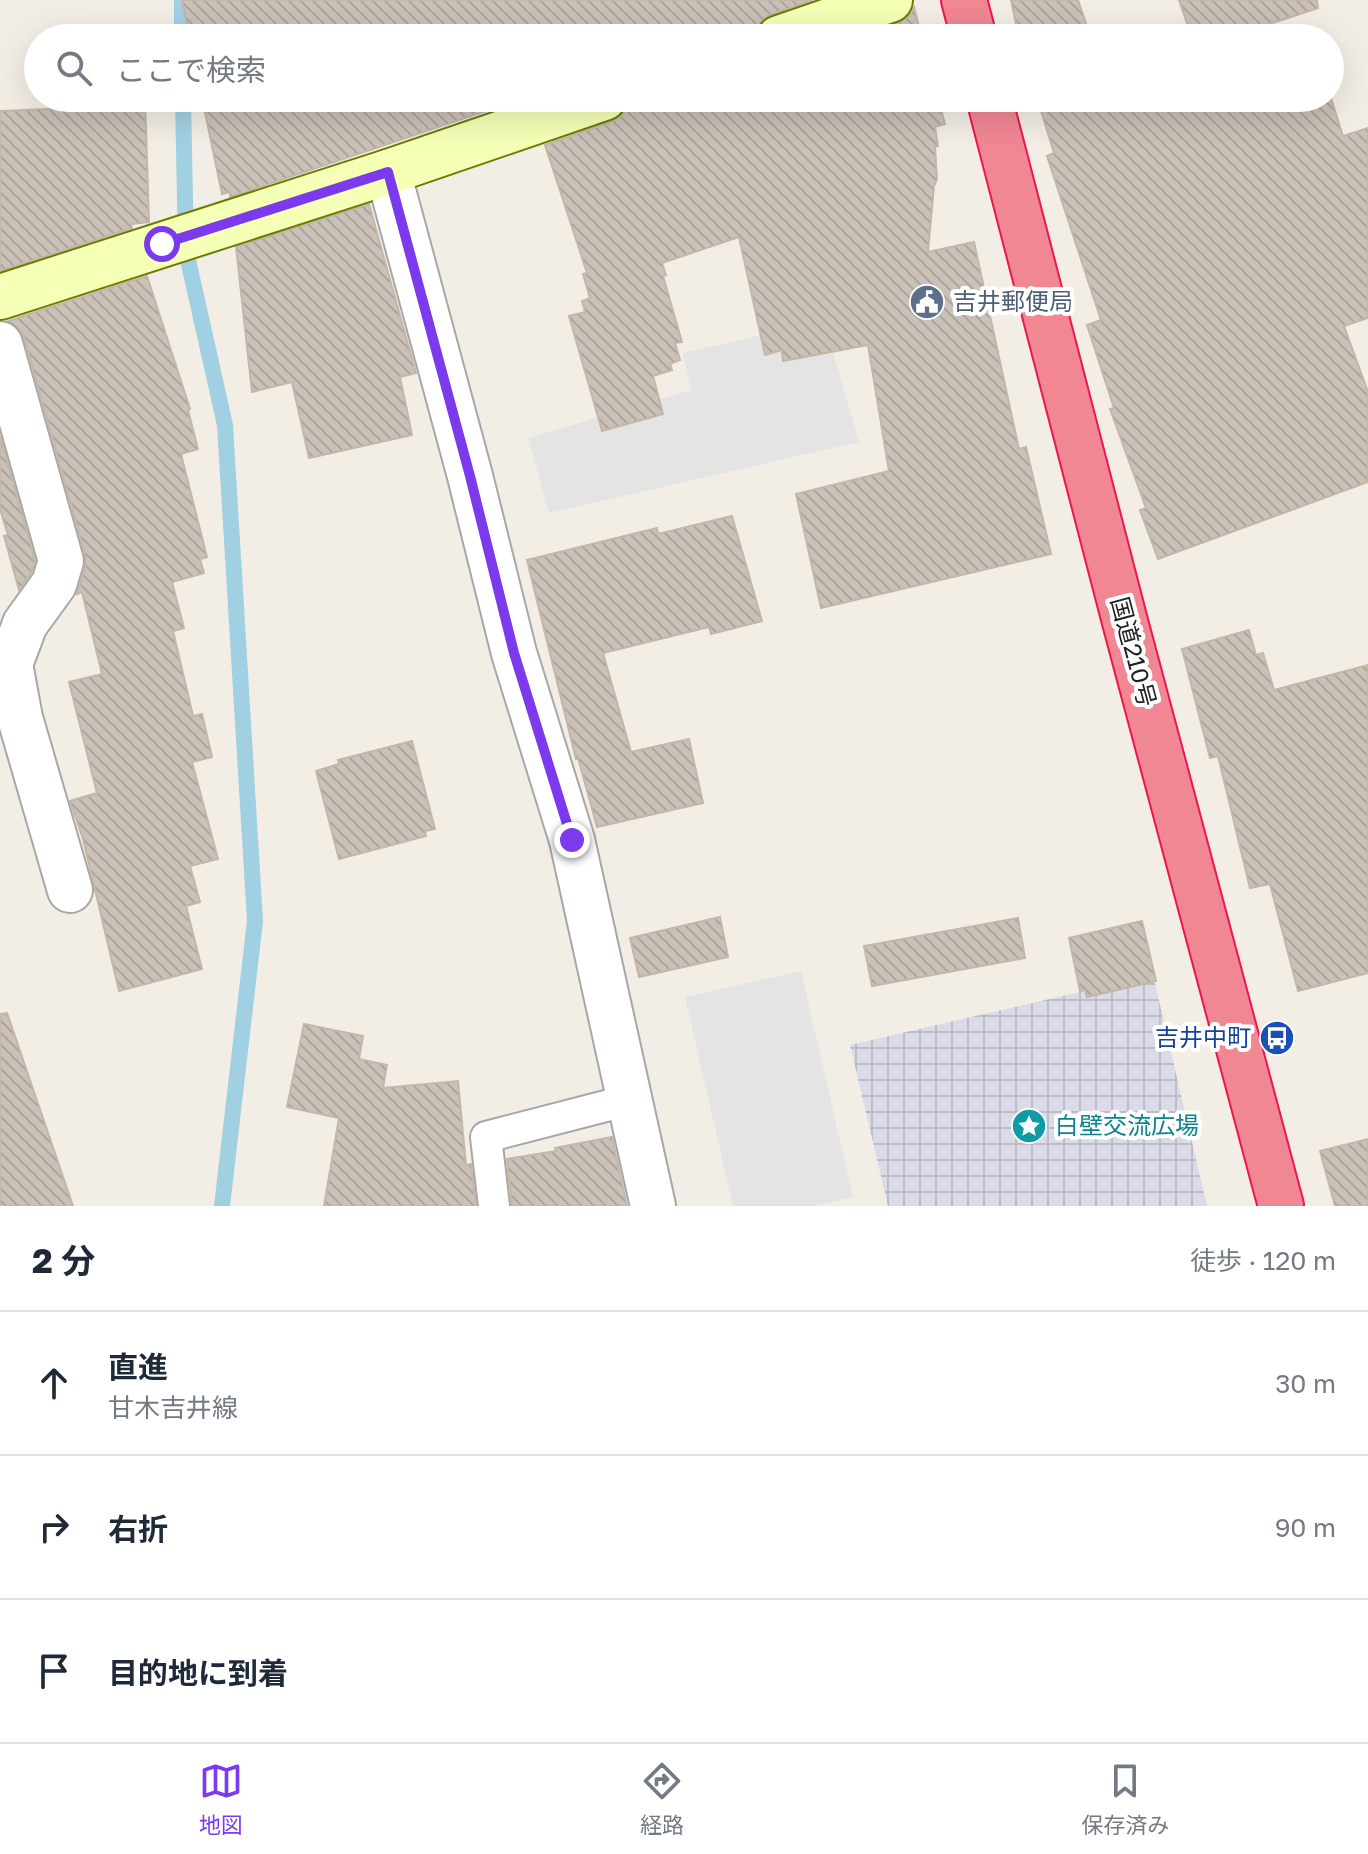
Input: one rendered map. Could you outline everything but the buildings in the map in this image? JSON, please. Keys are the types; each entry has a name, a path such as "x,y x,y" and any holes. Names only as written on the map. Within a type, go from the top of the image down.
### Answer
{"highway":[{"path":"964,0 970,24"},
{"name":"国道210号","path":"993,112 1281,1206"}],"main road":[{"path":"820,24 890,0"},
{"path":"0,297 563,112"}],"street":[{"path":"388,172 514,653 572,840 653,1206"},
{"path":"0,344 61,561 54,584 25,624 10,664 20,718 70,890"}],"lane":[{"path":"494,1206 486,1137 629,1100"}],"shaded area":[{"path":"824,321 859,442 549,513 528,438 691,390 683,353"},
{"path":"801,971 853,1197 815,1206 733,1206 685,997"},
{"name":"白壁交流広場","path":"1153,975 1207,1206 888,1206 850,1045"}],"waterway":[{"path":"182,0 182,24"},
{"path":"183,112 186,251 225,425 255,921 222,1206"}],"place":[{"name":"吉井郵便局","path":"927,302"},
{"name":"吉井中町","path":"1277,1038"},
{"name":"白壁交流広場","path":"1029,1126"}],"route":[{"path":"162,244 388,172 514,653 572,840"}]}
